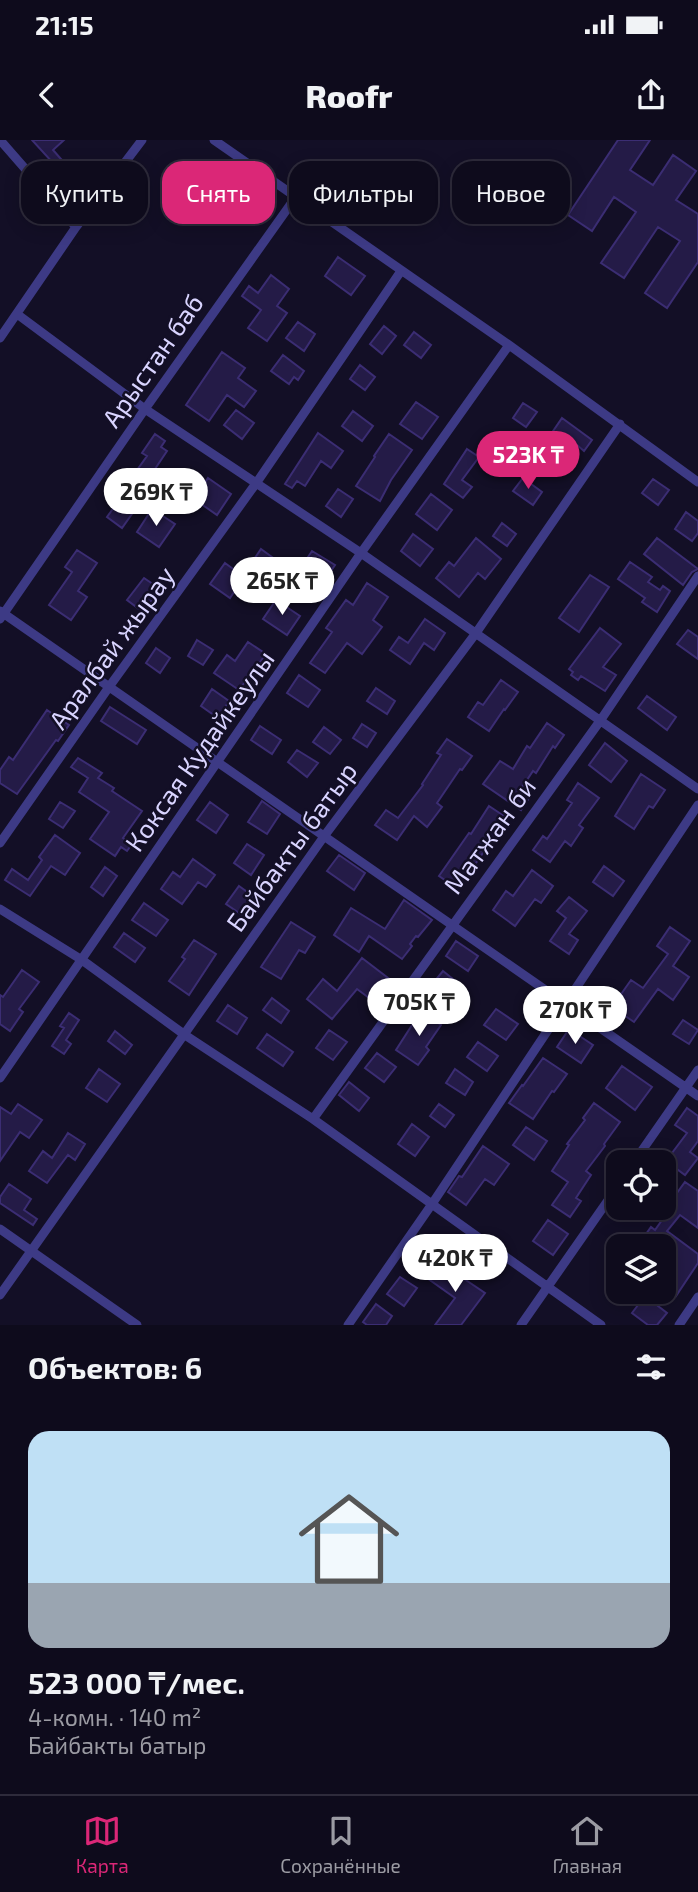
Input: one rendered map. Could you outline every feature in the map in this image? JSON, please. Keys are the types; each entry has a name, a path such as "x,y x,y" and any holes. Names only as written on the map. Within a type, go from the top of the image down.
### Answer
{"street":[{"path":"0,140 76,227"},
{"path":"0,338 76,227 142,140"},
{"path":"214,140 289,194"},
{"name":"Арыстан баб","path":"1,615 289,206"},
{"path":"333,224 509,345 698,482"},
{"name":"Аралбай жырау","path":"0,843 257,482 401,271"},
{"path":"17,314 145,408 361,553 698,789"},
{"name":"Коксая Кудайкеулы","path":"0,1079 361,553 509,345"},
{"name":"Байбакты батыр","path":"0,1296 325,835 476,633 620,425"},
{"name":"Матжан би","path":"313,1119 600,721 698,576"},
{"path":"1,615 325,835 698,1096"},
{"path":"348,1325 566,1005 698,805"},
{"path":"0,909 82,960 185,1035 313,1119 601,1325"},
{"path":"642,1150 698,1070"},
{"path":"521,1325 606,1203"},
{"path":"0,1229 137,1325"},
{"path":"679,1325 698,1297"}],"building":[{"path":"32,140 64,140 53,150 63,161 51,161"},
{"path":"618,140 650,140 630,170 653,185 673,155 696,171 676,200 698,214 698,262 667,308 645,293 680,241 658,227 624,278 601,263 636,212 614,197 592,231 570,216 570,212"},
{"path":"338,257 365,276 351,295 325,276"},
{"path":"271,275 289,289 277,306 287,313 267,341 248,328 261,310 242,296 249,286 258,293"},
{"path":"298,322 315,334 304,351 286,338"},
{"path":"384,326 396,336 382,354 370,344"},
{"path":"414,332 431,345 421,358 404,345"},
{"path":"222,352 245,368 238,378 256,391 244,407 227,395 209,421 186,405"},
{"path":"283,355 304,371 298,380 294,377 289,384 271,371"},
{"path":"360,365 375,377 365,390 350,379"},
{"path":"416,402 438,417 422,439 400,424"},
{"path":"523,403 537,412 526,427 513,418"},
{"path":"236,410 254,423 242,439 224,425"},
{"path":"353,411 373,426 362,441 342,426"},
{"path":"562,418 592,440 584,451 577,445 570,456 547,440"},
{"path":"318,433 343,451 331,468 321,461 305,486 297,481 292,488 285,484"},
{"path":"155,434 165,441 161,447 167,451 155,469 161,473 122,528 107,517 147,456 142,453"},
{"path":"389,434 412,450 380,501 356,486"},
{"path":"467,449 479,457 462,480 472,487 463,498 444,484"},
{"path":"208,478 231,494 217,515 194,499"},
{"path":"523,478 542,492 533,505 513,491"},
{"path":"653,479 669,490 658,505 642,493"},
{"path":"338,489 353,499 341,517 326,506"},
{"path":"431,494 452,510 437,530 416,514"},
{"path":"152,509 175,524 159,547 137,532"},
{"path":"686,512 698,521 698,533 692,541 675,529"},
{"path":"502,523 516,534 507,546 493,536"},
{"path":"413,534 433,549 420,566 401,551"},
{"path":"476,538 501,559 485,579 478,573 459,597 436,578 449,562 454,566"},
{"path":"657,538 698,569 692,572 683,585 644,554"},
{"path":"261,549 276,560 264,578 248,568"},
{"path":"77,550 97,563 78,591 87,597 71,620 49,605 72,572 65,567"},
{"path":"312,551 335,565 322,584 300,569"},
{"path":"630,562 652,577 648,582 660,590 663,586 670,591 657,612 642,602 645,598 618,579"},
{"path":"225,563 244,577 230,598 210,584"},
{"path":"590,575 609,587 579,632 559,618"},
{"path":"144,578 160,589 143,612 127,600"},
{"path":"367,583 388,597 373,620 382,627 362,654 347,643 325,673 310,663 332,632 326,628 346,600 353,605"},
{"path":"276,600 300,616 287,635 263,619"},
{"path":"425,619 445,633 434,650 424,643 410,664 390,650 399,637 408,643"},
{"path":"600,628 621,644 603,667 616,675 605,691 581,676 578,680 571,675 573,672 569,669"},
{"path":"688,630 698,637 698,659 677,644"},
{"path":"197,640 213,650 203,665 188,656"},
{"path":"248,642 266,654 239,690 214,673 227,655 235,661"},
{"path":"156,648 170,658 160,673 146,663"},
{"path":"299,675 320,690 308,707 287,693"},
{"path":"501,680 518,692 489,731 468,717 478,702 483,705"},
{"path":"376,688 395,701 387,714 367,701"},
{"path":"212,689 229,701 218,718 201,706"},
{"path":"647,696 676,717 667,730 638,708"},
{"path":"110,707 146,730 137,744 101,721"},
{"path":"47,710 69,725 17,794 0,783 0,770 9,757 13,760"},
{"path":"547,723 564,735 519,792 529,798 521,810 483,784 500,761 513,769 527,746 530,748"},
{"path":"362,724 376,733 367,747 353,738"},
{"path":"260,726 281,740 272,754 251,740"},
{"path":"324,727 341,740 330,754 313,742"},
{"path":"447,739 472,756 437,803 442,807 427,827 414,816 397,840 375,825 386,810 398,818 423,785 441,755 437,753"},
{"path":"605,743 627,761 611,782 589,765"},
{"path":"297,750 318,763 307,777 288,762"},
{"path":"78,758 102,773 98,778 142,811 123,838 132,844 127,851 121,847 115,856 90,839 109,812 79,792 88,778 71,767"},
{"path":"641,774 665,790 653,808 649,806 634,829 615,816"},
{"path":"578,783 599,798 579,825 583,828 571,846 565,841 550,862 533,850 543,836 547,839 572,803 567,800"},
{"path":"262,801 280,814 267,834 248,822"},
{"path":"60,802 75,811 63,828 49,819"},
{"path":"210,802 228,815 216,833 197,820"},
{"path":"489,806 507,818 458,889 439,876"},
{"path":"55,835 80,853 65,875 51,866 30,896 5,880 12,869 28,880 42,860 39,857"},
{"path":"247,844 264,855 251,875 234,863"},
{"path":"339,855 365,873 354,890 327,871"},
{"path":"193,859 215,875 206,887 198,882 182,904 161,889 173,872 180,877"},
{"path":"604,866 624,881 613,896 593,882"},
{"path":"105,867 117,876 103,896 91,887"},
{"path":"532,870 553,886 541,903 535,899 515,926 493,910 506,891 513,896"},
{"path":"239,886 257,899 245,917 226,904"},
{"path":"569,897 587,911 569,934 578,940 569,954 550,941 566,918 557,911"},
{"path":"404,900 432,920 418,937 416,936 402,959 369,936 359,952 334,935 351,908 385,929"},
{"path":"144,903 168,920 156,936 132,920"},
{"path":"291,922 315,937 305,953 299,950 281,979 261,967"},
{"path":"670,927 690,941 673,966 689,977 673,1000 658,989 634,1022 612,1007 631,980 643,988 668,954 657,946"},
{"path":"124,933 145,948 135,962 114,947"},
{"path":"194,940 216,954 189,995 169,981 185,959 182,957"},
{"path":"456,941 478,956 468,971 446,956"},
{"path":"362,958 392,981 376,1003 357,989 332,1019 307,999 323,979 337,991"},
{"path":"22,970 39,982 19,1009 23,1012 10,1031 0,1024 0,995 3,997"},
{"path":"443,971 464,988 451,1005 429,988"},
{"path":"272,998 289,1011 281,1023 263,1010"},
{"path":"228,1005 247,1018 237,1034 217,1021"},
{"path":"496,1009 518,1024 506,1040 484,1025"},
{"path":"421,1011 441,1025 418,1065 396,1050"},
{"path":"69,1013 79,1020 66,1040 71,1044 64,1054 52,1046 64,1028 60,1026"},
{"path":"683,1020 698,1030 689,1044 673,1034"},
{"path":"569,1029 593,1045 581,1063 557,1047"},
{"path":"329,1030 347,1042 333,1060 316,1048"},
{"path":"115,1031 132,1045 125,1054 108,1041"},
{"path":"267,1034 293,1052 283,1066 257,1048"},
{"path":"478,1042 498,1056 487,1071 467,1057"},
{"path":"377,1053 396,1067 384,1082 365,1068"},
{"path":"543,1058 567,1074 533,1119 509,1103"},
{"path":"622,1066 652,1087 635,1110 606,1088"},
{"path":"99,1069 120,1084 107,1102 86,1088"},
{"path":"455,1069 473,1082 465,1095 446,1083"},
{"path":"349,1082 369,1098 359,1111 339,1095"},
{"path":"594,1103 620,1122 586,1171 591,1175 576,1198 581,1201 570,1217 552,1205 568,1182 552,1171"},
{"path":"18,1104 42,1120 29,1138 20,1132 0,1161 0,1107 11,1114"},
{"path":"439,1104 454,1115 445,1127 430,1116"},
{"path":"687,1108 698,1116 698,1141 690,1152 698,1158 685,1175 676,1168 674,1150 687,1133 675,1125"},
{"path":"412,1124 429,1137 415,1156 398,1144"},
{"path":"526,1127 547,1141 534,1160 513,1145"},
{"path":"68,1133 85,1144 75,1160 68,1155 47,1183 29,1171 43,1151 52,1158"},
{"path":"483,1146 509,1164 494,1185 485,1179 466,1205 448,1192"},
{"path":"685,1182 698,1191 698,1228 680,1215 676,1220 676,1194"},
{"path":"9,1184 31,1199 24,1210 37,1219 33,1225 0,1203 0,1197"},
{"path":"548,1220 568,1234 553,1255 533,1241"},
{"path":"662,1220 676,1220 667,1231 671,1234 646,1234 651,1227 655,1230"},
{"path":"676,1238 698,1254 698,1263 676,1296"},
{"path":"441,1259 485,1293 461,1325 435,1325 455,1298 427,1278"},
{"path":"400,1277 417,1288 404,1306 387,1294"},
{"path":"376,1304 392,1316 386,1325 367,1325 363,1322"},
{"path":"639,1304 655,1304 667,1313 657,1325 648,1325 632,1313"}]}
